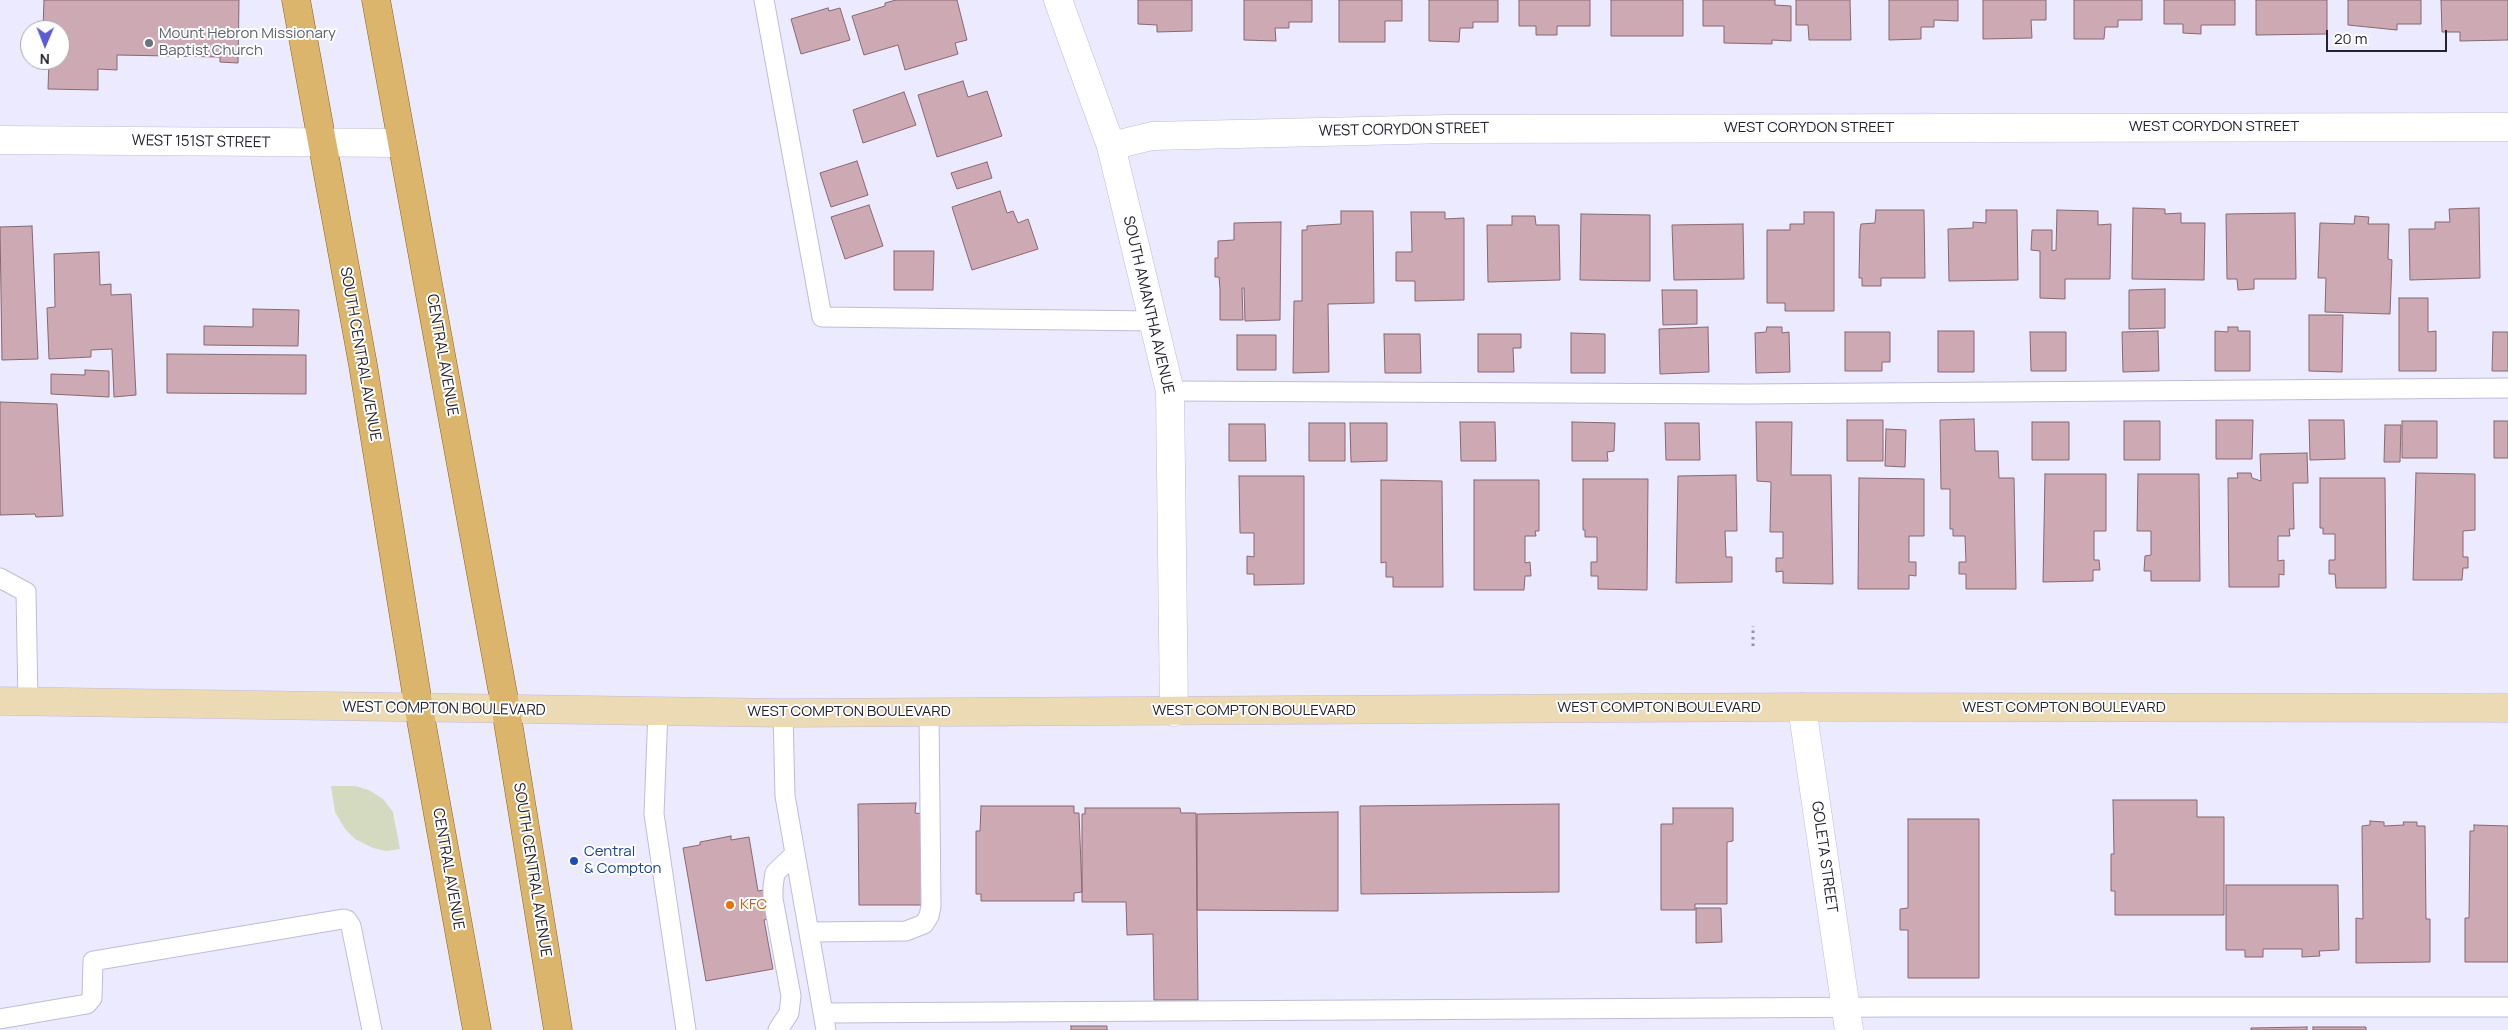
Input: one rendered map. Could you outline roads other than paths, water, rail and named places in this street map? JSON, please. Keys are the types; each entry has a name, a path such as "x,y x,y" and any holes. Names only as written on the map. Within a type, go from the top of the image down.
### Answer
{"main road":[{"name":"SOUTH CENTRAL AVENUE","path":"296,0 363,365 419,709"},
{"name":"CENTRAL AVENUE","path":"381,7 402,143 506,710"},
{"name":"WEST COMPTON BOULEVARD","path":"0,701 419,709 783,713 1802,707 2508,708"},
{"name":"CENTRAL AVENUE","path":"419,709 477,1030"},
{"name":"SOUTH CENTRAL AVENUE","path":"506,710 558,1030"}],"street":[{"name":"SOUTH AMANTHA AVENUE","path":"1058,0 1111,146 1170,390 1174,712"},
{"name":"WEST CORYDON STREET","path":"1111,146 1152,136 1448,129 2508,126"},
{"name":"WEST 151ST STREET","path":"0,140 402,143"},
{"name":"GOLETA STREET","path":"1802,707 1847,1019"}],"lane":[{"path":"764,0 822,317 1153,321"},
{"path":"1170,390 1746,394 2508,388"},
{"path":"0,578 26,592 28,702"},
{"path":"658,712 654,814 686,1030"},
{"path":"809,932 906,932 924,924 929,916 931,906 930,712"},
{"path":"783,713 785,796 825,1021 1847,1019 2508,1007"},
{"path":"778,1030 789,1013 791,996 773,899 773,887 775,873 795,854"},
{"path":"0,1019 87,1004 92,998 92,961 343,919 352,926 372,1030"}],"place":[{"name":"Mount Hebron Missionary Baptist Church","path":"149,43"},
{"name":"Central & Compton","path":"574,861"},
{"name":"KFC","path":"730,905"}]}
